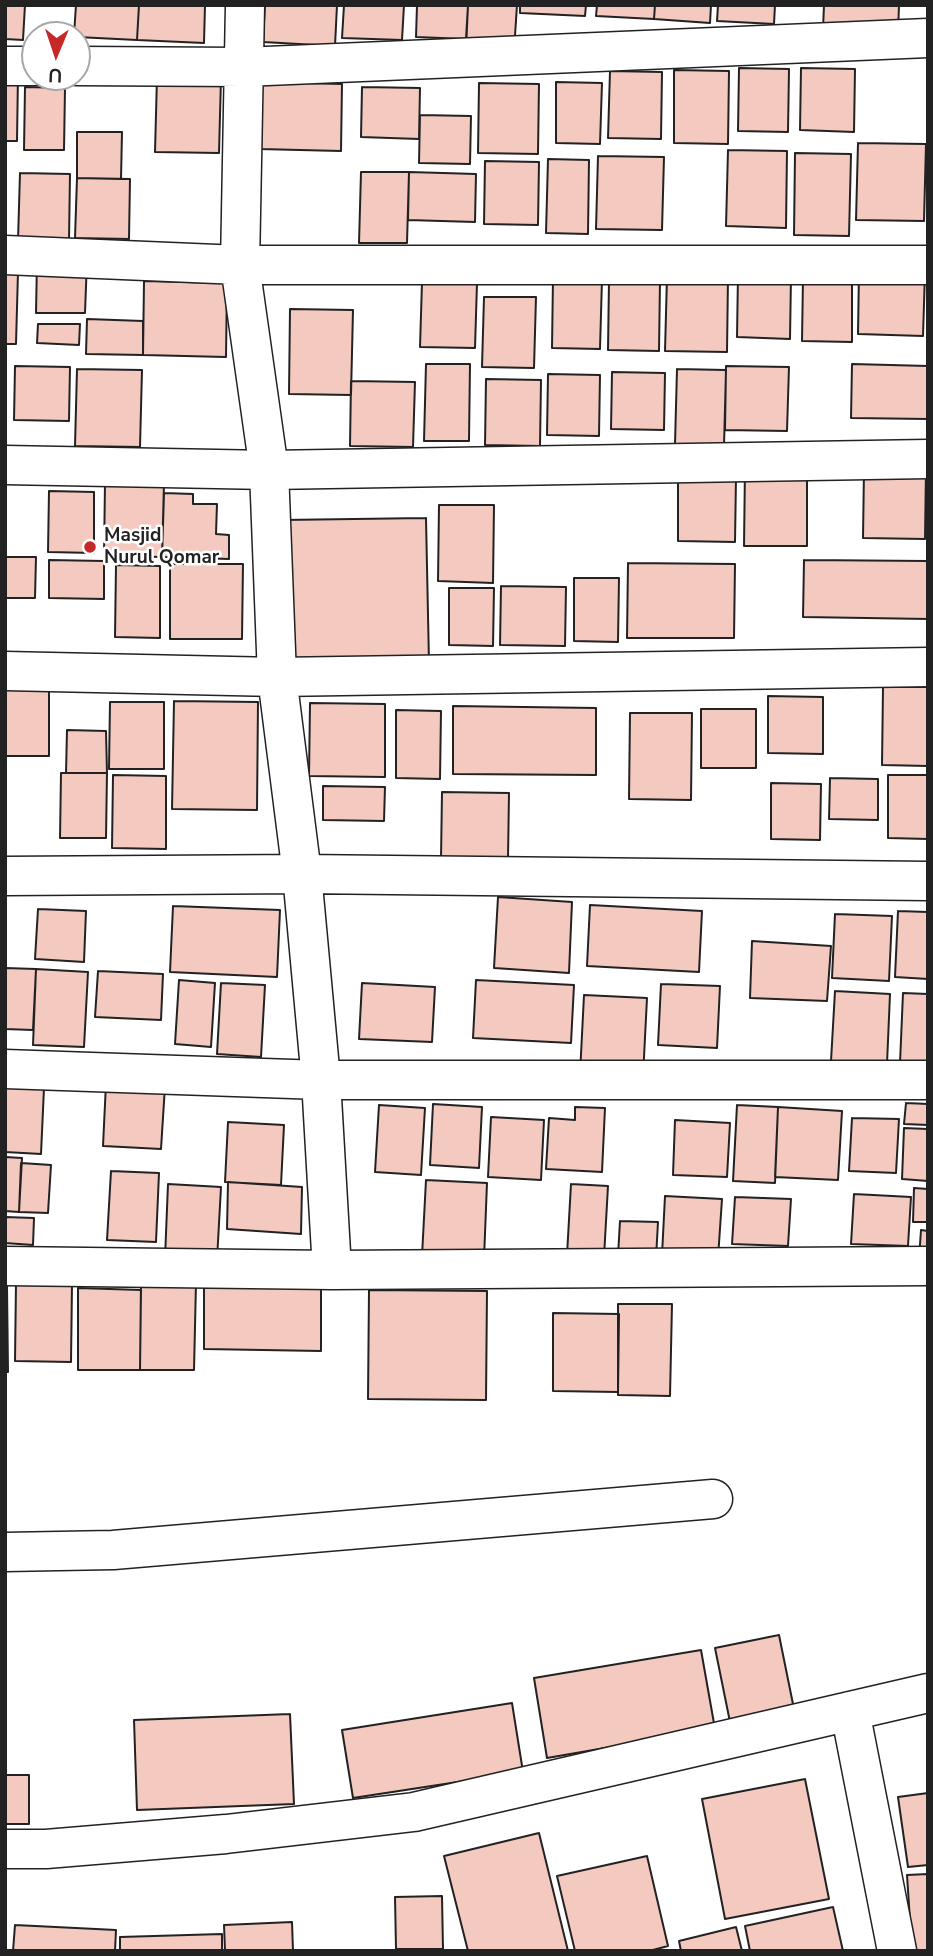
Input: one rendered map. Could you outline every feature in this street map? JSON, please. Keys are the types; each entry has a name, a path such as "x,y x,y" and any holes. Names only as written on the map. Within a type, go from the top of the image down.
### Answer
{"street":[{"path":"245,5 240,265 269,470 277,677 302,874 321,1080 332,1270"},
{"path":"91,66 243,66 928,38"},
{"path":"5,255 240,265 928,265"},
{"path":"5,465 269,470 928,459"},
{"path":"5,671 277,677 928,667"},
{"path":"5,876 302,874 928,881"},
{"path":"5,1069 321,1080 928,1080"},
{"path":"5,1266 332,1270 928,1266"},
{"path":"5,1552 113,1549 713,1500"},
{"path":"5,1849 46,1849 226,1834 414,1812 928,1693"},
{"path":"850,1711 897,1951"}],"building":[{"path":"5,5 25,5 24,21 21,21 21,40 5,39"},
{"path":"76,5 139,5 137,40 91,38 91,21 75,21"},
{"path":"139,5 205,5 204,43 137,40"},
{"path":"265,5 337,5 335,46 263,42"},
{"path":"344,5 404,5 402,40 342,38"},
{"path":"417,5 468,5 466,39 416,37"},
{"path":"468,5 517,5 514,51 466,49"},
{"path":"520,5 586,5 585,16 520,13"},
{"path":"597,5 655,5 654,19 596,16"},
{"path":"655,5 711,5 710,23 654,19"},
{"path":"718,5 775,5 774,24 717,21"},
{"path":"824,5 899,5 898,33 823,29"},
{"path":"739,68 789,69 788,132 738,131"},
{"path":"801,68 855,69 854,132 800,130"},
{"path":"674,70 729,71 728,144 674,143"},
{"path":"610,71 662,72 661,139 608,138"},
{"path":"5,74 18,74 17,141 5,141"},
{"path":"157,76 221,78 219,153 155,152"},
{"path":"261,82 342,84 341,151 259,149"},
{"path":"556,82 602,83 600,144 556,143"},
{"path":"479,83 539,84 538,154 478,153"},
{"path":"362,87 420,88 419,139 361,137"},
{"path":"25,91 65,91 64,150 24,150"},
{"path":"420,115 471,116 470,164 419,163"},
{"path":"77,132 122,132 121,179 77,178"},
{"path":"858,143 926,144 924,221 856,220"},
{"path":"728,150 787,151 786,228 726,226"},
{"path":"795,153 851,154 849,236 794,235"},
{"path":"598,156 664,157 662,230 596,229"},
{"path":"548,159 589,160 588,234 546,233"},
{"path":"485,161 539,162 538,225 484,224"},
{"path":"361,172 409,172 407,243 359,243"},
{"path":"409,172 476,174 475,222 408,220"},
{"path":"20,173 70,174 69,241 18,240"},
{"path":"77,178 130,179 129,239 75,238"},
{"path":"37,260 87,260 85,313 36,313"},
{"path":"859,270 925,272 923,336 858,334"},
{"path":"5,271 18,272 16,344 5,344"},
{"path":"738,274 791,276 790,339 737,337"},
{"path":"667,276 728,277 727,352 665,351"},
{"path":"803,277 852,278 852,342 802,341"},
{"path":"553,278 602,279 600,349 552,348"},
{"path":"609,280 660,281 659,351 608,350"},
{"path":"144,281 227,283 226,357 143,355"},
{"path":"422,282 477,283 475,348 420,347"},
{"path":"484,297 536,297 534,368 482,367"},
{"path":"290,309 353,310 351,395 289,394"},
{"path":"87,319 143,321 143,355 86,354"},
{"path":"38,324 80,324 79,345 37,343"},
{"path":"426,364 470,364 469,441 424,441"},
{"path":"852,364 928,366 928,419 851,418"},
{"path":"15,366 70,367 69,421 14,420"},
{"path":"726,366 789,367 787,431 725,430"},
{"path":"77,369 142,370 140,447 75,446"},
{"path":"677,369 726,370 724,446 675,444"},
{"path":"612,372 665,373 664,430 611,429"},
{"path":"548,374 600,375 599,436 547,435"},
{"path":"486,379 541,380 540,446 485,445"},
{"path":"351,381 415,382 413,447 350,446"},
{"path":"745,467 807,469 807,546 744,546"},
{"path":"864,469 926,469 925,539 863,538"},
{"path":"678,477 736,477 735,542 678,541"},
{"path":"105,482 164,483 162,557 104,556"},
{"path":"49,491 94,492 94,553 48,552"},
{"path":"164,493 193,494 193,504 217,504 216,534 229,535 229,559 162,557"},
{"path":"439,505 494,505 493,583 438,581"},
{"path":"426,518 429,663 284,665 282,520"},
{"path":"5,557 36,557 35,598 5,598"},
{"path":"49,560 104,561 104,599 49,598"},
{"path":"804,560 928,561 928,619 803,617"},
{"path":"628,563 735,564 734,638 627,638"},
{"path":"170,564 243,564 242,639 170,639"},
{"path":"116,565 160,566 160,638 115,637"},
{"path":"574,578 619,578 618,642 574,641"},
{"path":"501,586 566,587 565,646 500,645"},
{"path":"449,588 494,588 493,646 449,645"},
{"path":"5,683 49,684 49,756 5,756"},
{"path":"883,687 928,687 928,766 882,765"},
{"path":"768,696 823,697 823,754 768,753"},
{"path":"174,701 258,702 257,810 172,809"},
{"path":"110,702 164,702 164,769 109,769"},
{"path":"310,703 385,704 385,777 309,776"},
{"path":"453,706 596,708 596,775 453,774"},
{"path":"701,709 756,709 756,768 701,768"},
{"path":"396,710 441,711 440,779 396,778"},
{"path":"630,713 692,713 691,800 629,799"},
{"path":"67,730 106,731 107,773 66,773"},
{"path":"61,773 107,773 106,838 60,838"},
{"path":"113,775 166,776 166,849 112,848"},
{"path":"888,775 928,775 928,839 888,838"},
{"path":"830,778 878,779 878,820 829,819"},
{"path":"771,783 821,784 820,840 771,839"},
{"path":"323,786 385,787 384,821 323,820"},
{"path":"442,792 509,793 508,859 441,859"},
{"path":"498,897 572,902 569,973 494,968"},
{"path":"590,905 702,911 699,972 587,966"},
{"path":"173,906 280,910 277,977 170,972"},
{"path":"38,909 86,911 84,962 35,959"},
{"path":"898,911 928,912 928,979 895,977"},
{"path":"835,914 892,916 889,981 832,978"},
{"path":"752,941 831,946 827,1001 750,998"},
{"path":"5,968 36,969 33,1030 5,1029"},
{"path":"36,969 88,972 84,1047 33,1045"},
{"path":"98,971 163,974 161,1020 95,1017"},
{"path":"179,980 215,983 211,1047 175,1044"},
{"path":"476,980 574,985 571,1043 473,1038"},
{"path":"221,983 265,985 261,1057 217,1054"},
{"path":"362,983 435,987 432,1042 359,1039"},
{"path":"661,984 720,986 717,1048 658,1045"},
{"path":"835,991 890,994 887,1064 831,1061"},
{"path":"903,993 928,994 928,1064 900,1063"},
{"path":"584,995 647,998 643,1077 580,1074"},
{"path":"106,1083 165,1086 161,1149 103,1146"},
{"path":"5,1086 44,1088 41,1154 5,1152"},
{"path":"906,1103 928,1104 928,1125 904,1124"},
{"path":"433,1104 482,1107 479,1168 430,1165"},
{"path":"379,1105 425,1108 421,1175 375,1172"},
{"path":"737,1105 778,1107 775,1183 733,1181"},
{"path":"575,1107 605,1108 602,1172 546,1169 549,1118 575,1120"},
{"path":"778,1107 842,1111 838,1180 775,1177"},
{"path":"491,1117 544,1120 541,1180 488,1177"},
{"path":"852,1118 899,1119 896,1173 849,1171"},
{"path":"675,1120 730,1123 727,1177 673,1175"},
{"path":"228,1122 284,1125 281,1185 225,1182"},
{"path":"904,1128 928,1129 928,1181 902,1179"},
{"path":"5,1157 22,1158 19,1212 5,1211"},
{"path":"21,1163 51,1165 48,1213 19,1212"},
{"path":"111,1171 159,1173 156,1242 107,1240"},
{"path":"426,1180 487,1183 484,1259 422,1256"},
{"path":"228,1182 302,1187 301,1234 227,1229"},
{"path":"168,1184 221,1187 217,1260 165,1258"},
{"path":"571,1184 608,1186 604,1257 567,1255"},
{"path":"914,1188 928,1189 928,1222 913,1222"},
{"path":"854,1194 911,1197 908,1246 851,1244"},
{"path":"665,1196 722,1199 718,1258 662,1255"},
{"path":"735,1197 791,1199 788,1246 732,1244"},
{"path":"5,1217 34,1218 33,1245 5,1243"},
{"path":"620,1221 658,1222 656,1258 618,1256"},
{"path":"921,1230 928,1231 928,1260 919,1259"},
{"path":"141,1282 196,1283 194,1370 140,1370"},
{"path":"16,1283 72,1284 71,1362 15,1361"},
{"path":"7,1286 8,1372 5,1372"},
{"path":"204,1286 321,1287 321,1351 204,1349"},
{"path":"78,1288 141,1290 140,1370 78,1370"},
{"path":"369,1290 487,1291 486,1400 368,1399"},
{"path":"618,1304 672,1304 670,1396 618,1395"},
{"path":"553,1313 619,1314 618,1392 553,1391"},
{"path":"779,1635 794,1709 730,1722 715,1648"},
{"path":"701,1650 715,1729 547,1758 534,1678"},
{"path":"512,1703 523,1772 353,1798 342,1730"},
{"path":"290,1714 294,1804 137,1810 134,1720"},
{"path":"5,1775 29,1775 29,1824 5,1824"},
{"path":"805,1779 829,1899 725,1919 702,1799"},
{"path":"928,1793 928,1865 908,1867 898,1797"},
{"path":"539,1833 568,1951 468,1951 444,1856"},
{"path":"647,1856 668,1946 649,1951 575,1951 557,1876"},
{"path":"928,1874 928,1951 912,1951 907,1875"},
{"path":"442,1896 443,1949 396,1949 395,1897"},
{"path":"833,1907 843,1951 750,1951 745,1926"},
{"path":"292,1922 293,1951 225,1951 224,1925"},
{"path":"15,1925 116,1930 115,1951 13,1951"},
{"path":"736,1927 742,1951 681,1951 679,1941"},
{"path":"222,1934 222,1951 120,1951 120,1937"}],"place":[{"name":"Masjid Nurul Qomar","path":"90,547"}]}
